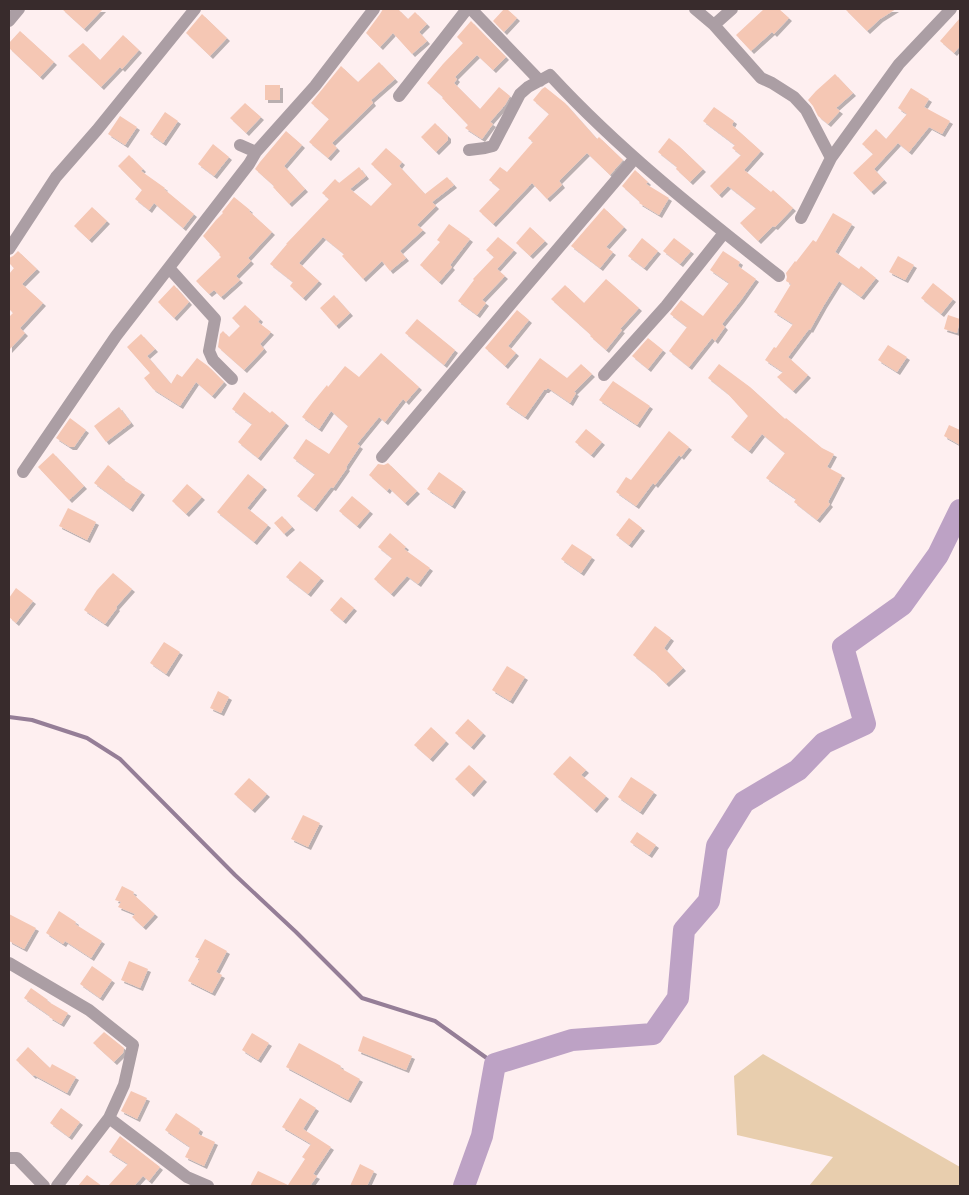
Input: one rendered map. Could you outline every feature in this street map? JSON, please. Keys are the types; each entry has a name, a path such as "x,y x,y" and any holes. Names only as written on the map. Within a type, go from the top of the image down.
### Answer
{"street":[{"path":"9,21 20,9"},
{"path":"9,249 56,177 97,130 195,9"},
{"path":"23,472 116,336 249,164 256,152 315,86 374,9"},
{"path":"399,96 467,9"},
{"path":"471,9 540,80"},
{"path":"695,9 714,25 761,78 794,97 806,110 831,158"},
{"path":"714,25 732,9"},
{"path":"801,218 831,158 899,64 951,9"},
{"path":"469,150 493,146 520,94 528,87 550,75 578,105 635,158 724,233 779,276"},
{"path":"240,145 256,152"},
{"path":"382,457 635,158"},
{"path":"604,375 666,306 724,233"},
{"path":"169,268 215,319 209,352 213,360 232,379"},
{"path":"9,963 89,1010 133,1045 124,1085 109,1118 57,1186"},
{"path":"109,1118 187,1177 208,1186"},
{"path":"9,1158 17,1158 44,1186"}],"shaded area":[{"path":"763,1054 960,1167 960,1186 809,1186 833,1157 737,1135 734,1076"}],"building":[{"path":"62,9 103,9 84,29"},
{"path":"383,9 398,9 408,19 415,12 427,24 419,32 427,41 412,54 393,33 380,47 366,33"},
{"path":"504,9 507,9 517,18 504,32 493,21"},
{"path":"764,9 779,9 789,18 774,34 772,32 751,51 736,35"},
{"path":"845,9 896,9 880,19 867,31"},
{"path":"202,14 227,38 210,56 186,33"},
{"path":"960,18 960,46 954,53 940,41"},
{"path":"471,21 506,57 493,70 477,55 455,77 457,79 454,83 480,109 499,87 510,96 505,105 490,122 493,124 482,139 465,128 468,125 443,97 427,83 463,43 457,37"},
{"path":"20,31 54,62 40,77 9,48 9,43"},
{"path":"123,35 139,50 122,69 120,67 101,87 68,56 83,43 100,60"},
{"path":"379,62 395,79 371,100 373,103 332,143 337,148 328,158 309,142 329,119 311,103 341,66 358,82"},
{"path":"835,74 853,93 836,108 840,111 828,124 818,116 808,100"},
{"path":"265,85 280,85 280,100 265,100"},
{"path":"545,87 565,103 597,139 599,137 623,160 610,175 587,153 559,181 562,185 547,199 532,183 493,224 479,211 500,189 489,180 500,167 507,172 533,142 528,138 549,114 533,100"},
{"path":"911,88 929,99 924,107 950,121 942,134 929,127 909,152 898,143 874,169 884,180 871,192 853,173 873,154 862,144 876,129 886,139 907,114 898,108"},
{"path":"245,103 261,117 246,133 230,118"},
{"path":"714,107 734,121 732,125 761,151 744,170 771,192 773,190 793,208 758,241 740,223 756,208 728,186 719,195 710,186 741,155 732,148 735,145 703,121"},
{"path":"165,112 178,121 163,143 150,134"},
{"path":"120,116 137,127 125,145 108,134"},
{"path":"435,123 448,136 448,140 436,152 421,137"},
{"path":"286,131 302,145 284,166 305,189 289,204 274,186 255,169"},
{"path":"669,138 703,169 690,182 676,169 677,167 658,152"},
{"path":"213,144 229,157 214,176 198,164"},
{"path":"386,148 402,162 399,166 425,194 447,177 454,185 432,202 436,206 417,225 423,230 400,251 406,258 390,271 382,261 363,279 342,256 344,254 323,237 299,263 319,281 303,298 290,286 293,282 270,264 286,244 329,199 322,193 335,179 339,183 359,167 366,176 350,189 371,206 392,184 371,164"},
{"path":"129,155 143,169 141,171 165,188 194,214 183,228 154,203 149,210 135,199 142,190 118,166"},
{"path":"635,170 648,182 646,184 669,198 659,215 639,203 622,186"},
{"path":"234,197 272,232 248,258 251,261 236,276 240,280 221,297 214,290 209,294 196,281 221,257 203,236"},
{"path":"92,207 107,221 89,240 74,226"},
{"path":"604,208 624,227 606,247 613,252 600,268 571,246"},
{"path":"833,213 852,224 835,252 859,269 861,266 876,278 861,297 839,281 810,330 788,357 808,375 793,391 777,377 783,372 765,360 793,324 774,312 791,284 786,281 786,273 813,240 816,242"},
{"path":"449,224 470,239 450,265 452,267 439,282 420,265 440,242 437,240"},
{"path":"530,227 545,241 530,256 516,243"},
{"path":"498,237 514,250 497,269 505,276 482,300 486,303 477,315 458,301 473,279 494,257 486,250"},
{"path":"642,238 658,251 644,268 628,256"},
{"path":"674,238 691,251 680,264 663,251"},
{"path":"18,251 37,269 22,284 43,303 20,328 25,333 9,350 9,317 13,313 9,309 9,274 14,268 9,263 9,258"},
{"path":"723,251 740,262 738,266 756,279 722,324 725,327 715,341 712,338 689,367 669,351 687,327 670,314 681,300 703,316 729,283 710,270"},
{"path":"898,256 914,265 905,280 889,272"},
{"path":"606,279 639,308 620,329 622,330 606,350 551,299 565,285 584,303"},
{"path":"933,283 953,299 941,314 921,298"},
{"path":"174,285 189,302 174,318 158,302"},
{"path":"334,295 350,313 336,326 320,308"},
{"path":"245,305 260,319 258,322 271,332 260,344 264,349 244,370 218,347 220,334 223,331 229,337 240,326 232,318"},
{"path":"517,310 529,320 508,346 516,353 505,366 485,348"},
{"path":"948,315 960,319 957,333 944,329"},
{"path":"417,319 455,350 444,365 405,333"},
{"path":"141,334 155,349 147,356 171,384 177,374 182,377 197,358 224,382 212,396 196,382 180,406 153,389 144,378 150,373 127,347"},
{"path":"648,338 663,350 648,369 632,356"},
{"path":"888,345 907,357 897,372 878,360"},
{"path":"381,353 419,387 406,402 403,399 385,422 379,417 357,444 360,446 333,488 331,487 314,509 297,496 315,474 293,458 306,439 329,454 348,426 331,411 319,429 302,417 327,385 328,387 345,366 359,377"},
{"path":"540,358 567,378 581,364 592,374 574,392 576,393 570,403 548,388 544,390 525,417 506,404"},
{"path":"719,364 750,387 785,419 822,448 834,454 827,467 842,475 828,502 830,504 817,520 794,502 796,499 766,478 785,453 762,434 749,451 731,437 748,416 727,393 708,378"},
{"path":"613,381 650,406 637,425 599,400"},
{"path":"244,392 286,423 258,458 238,442 252,424 232,409"},
{"path":"119,407 131,423 106,442 94,426"},
{"path":"70,418 86,430 74,447 70,447 56,438"},
{"path":"949,425 960,430 960,445 944,436"},
{"path":"586,429 602,442 591,455 575,442"},
{"path":"669,431 689,447 681,457 679,455 655,485 653,483 636,506 616,492 626,477 631,480"},
{"path":"53,453 84,486 69,500 38,467"},
{"path":"388,463 417,491 405,503 389,488 387,491 369,475 378,464 384,465"},
{"path":"108,465 121,478 142,492 130,509 94,483"},
{"path":"439,472 463,489 452,506 427,489"},
{"path":"248,474 264,487 247,508 268,525 254,542 217,512"},
{"path":"187,484 202,497 186,514 172,501"},
{"path":"352,496 370,511 357,526 339,511"},
{"path":"68,508 96,522 87,540 59,526"},
{"path":"282,516 292,527 284,534 274,523"},
{"path":"629,518 642,528 629,545 616,535"},
{"path":"390,533 406,547 404,549 430,568 418,584 407,576 391,594 374,579 392,558 378,547"},
{"path":"572,544 592,557 581,573 561,559"},
{"path":"300,561 321,578 308,594 286,577"},
{"path":"113,573 132,589 116,607 105,624 84,610 97,590"},
{"path":"16,588 33,601 16,623 9,617 9,598"},
{"path":"341,597 354,608 343,621 330,610"},
{"path":"655,626 671,638 664,648 683,668 666,684 633,655"},
{"path":"164,642 180,652 166,674 150,663"},
{"path":"507,666 525,677 510,701 492,690"},
{"path":"218,691 229,697 221,713 210,708"},
{"path":"468,719 483,733 471,747 455,733"},
{"path":"431,727 446,741 430,759 414,745"},
{"path":"570,756 586,770 581,775 606,796 594,810 553,774"},
{"path":"469,765 484,779 471,794 455,779"},
{"path":"631,777 654,792 640,812 618,797"},
{"path":"249,778 267,794 252,810 234,794"},
{"path":"303,815 320,823 308,847 291,839"},
{"path":"637,832 656,845 649,855 630,842"},
{"path":"122,886 134,892 133,894 155,914 143,927 132,917 135,914 118,907 121,902 115,900"},
{"path":"59,911 76,922 75,924 102,941 91,958 65,941 63,944 46,933"},
{"path":"9,914 36,928 24,949 9,941"},
{"path":"205,939 227,951 216,972 222,975 212,993 188,981 200,959 195,957"},
{"path":"129,961 148,969 140,988 121,980"},
{"path":"92,966 112,980 100,998 80,984"},
{"path":"31,988 47,1001 68,1013 61,1024 24,998"},
{"path":"104,1032 124,1048 123,1053 114,1062 93,1043"},
{"path":"252,1033 269,1043 258,1060 242,1050"},
{"path":"363,1036 412,1056 406,1070 358,1051"},
{"path":"299,1043 341,1066 340,1068 360,1079 348,1100 286,1067"},
{"path":"28,1047 50,1068 52,1064 76,1077 67,1093 33,1076 16,1060"},
{"path":"131,1091 147,1098 137,1119 121,1111"},
{"path":"300,1098 316,1108 303,1129 331,1147 313,1174 317,1176 310,1186 250,1186 258,1171 288,1185 305,1159 302,1157 311,1144 282,1127"},
{"path":"61,1108 80,1122 69,1137 50,1123"},
{"path":"176,1113 200,1129 198,1134 215,1142 204,1166 185,1157 190,1147 165,1130"},
{"path":"120,1136 160,1167 149,1181 143,1176 134,1186 108,1186 128,1164 109,1152"},
{"path":"360,1164 374,1171 367,1186 350,1186"},
{"path":"87,1175 102,1186 78,1186"}],"waterway":[{"path":"464,1186 482,1136 495,1064 572,1040 653,1034 678,998 684,930 709,901 717,846 744,802 798,770 824,743 865,724 843,647 902,605 938,555 960,510"},
{"path":"9,717 32,720 87,738 120,759 235,875 362,998 435,1021 495,1064"}]}
